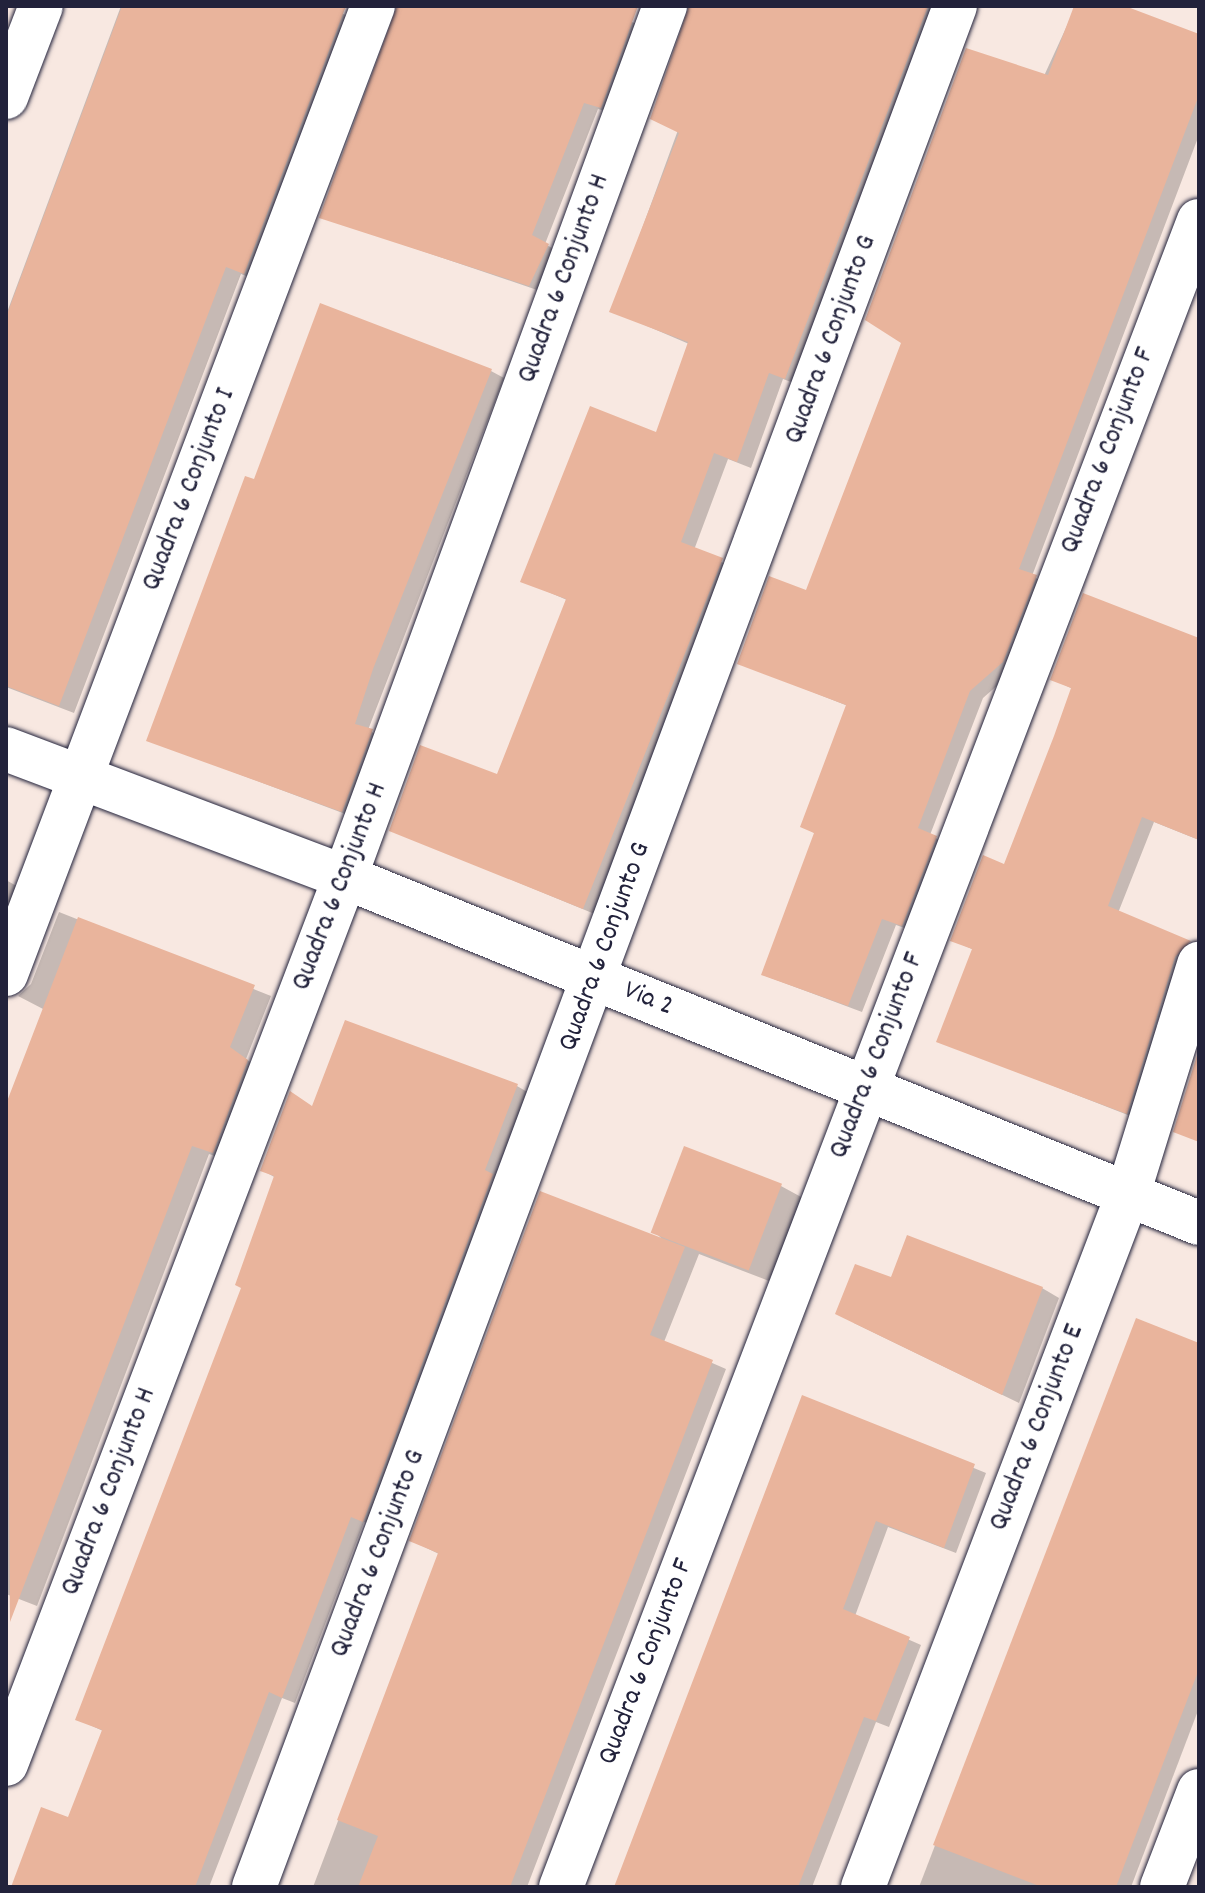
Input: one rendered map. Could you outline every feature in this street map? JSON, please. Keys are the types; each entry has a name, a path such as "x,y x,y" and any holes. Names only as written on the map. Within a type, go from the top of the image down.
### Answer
{"street":[{"path":"6,97 41,6"},
{"name":"Quadra 6 Conjunto I","path":"6,974 373,6"},
{"name":"Quadra 6 Conjunto H","path":"6,1764 345,877 665,6"},
{"name":"Quadra 6 Conjunto G","path":"254,1887 595,979 955,6"},
{"name":"Quadra 6 Conjunto F","path":"561,1887 1197,224"},
{"name":"Via 2","path":"6,749 345,877 1199,1223"},
{"name":"Quadra 6 Conjunto E","path":"863,1887 1128,1194 1199,964"},
{"path":"1162,1887 1199,1791"}],"building":[{"path":"122,6 346,6 244,274 226,267 59,706 6,686 6,317"},
{"path":"397,6 638,6 601,108 584,103 532,235 549,244 529,286 319,218"},
{"path":"689,6 928,6 785,379 769,373 737,462 714,453 681,542 723,558 583,909 389,831 420,745 497,774 566,599 520,582 590,406 656,432 688,342 609,312 679,133 650,119"},
{"path":"1074,6 1125,6 1199,34 1199,95 1019,569 1037,575 1003,662 970,691 918,828 937,836 902,926 882,919 848,1006 761,975 814,833 800,827 846,705 737,664 769,576 806,590 901,343 865,320 966,48 1048,75"},
{"path":"320,303 492,369 373,669 355,724 373,729 342,812 146,741 245,476 254,479"},
{"path":"1083,593 1199,638 1199,840 1142,817 1108,906 1191,941 1175,957 1127,1114 936,1042 972,949 950,941 983,855 1004,864 1071,688 1050,680"},
{"path":"78,917 255,985 230,1047 248,1060 213,1153 192,1146 10,1622 6,1104"},
{"path":"345,1020 518,1084 485,1170 493,1174 363,1522 351,1517 282,1698 269,1692 195,1887 11,1887 41,1807 68,1817 102,1730 75,1720 241,1288 235,1285 274,1176 260,1171 290,1091 312,1106"},
{"path":"1199,1049 1199,1142 1173,1132"},
{"path":"684,1146 782,1184 749,1270 651,1233"},
{"path":"540,1191 685,1247 650,1335 713,1360 510,1887 358,1887 378,1836 337,1820 438,1553 409,1541"},
{"path":"907,1235 1043,1287 1002,1395 835,1314 855,1264 891,1277"},
{"path":"1136,1318 1199,1343 1199,1669 1116,1887 1042,1887 933,1845"},
{"path":"802,1395 975,1464 944,1548 876,1521 843,1609 910,1637 876,1721 864,1717 798,1887 614,1887"}]}
